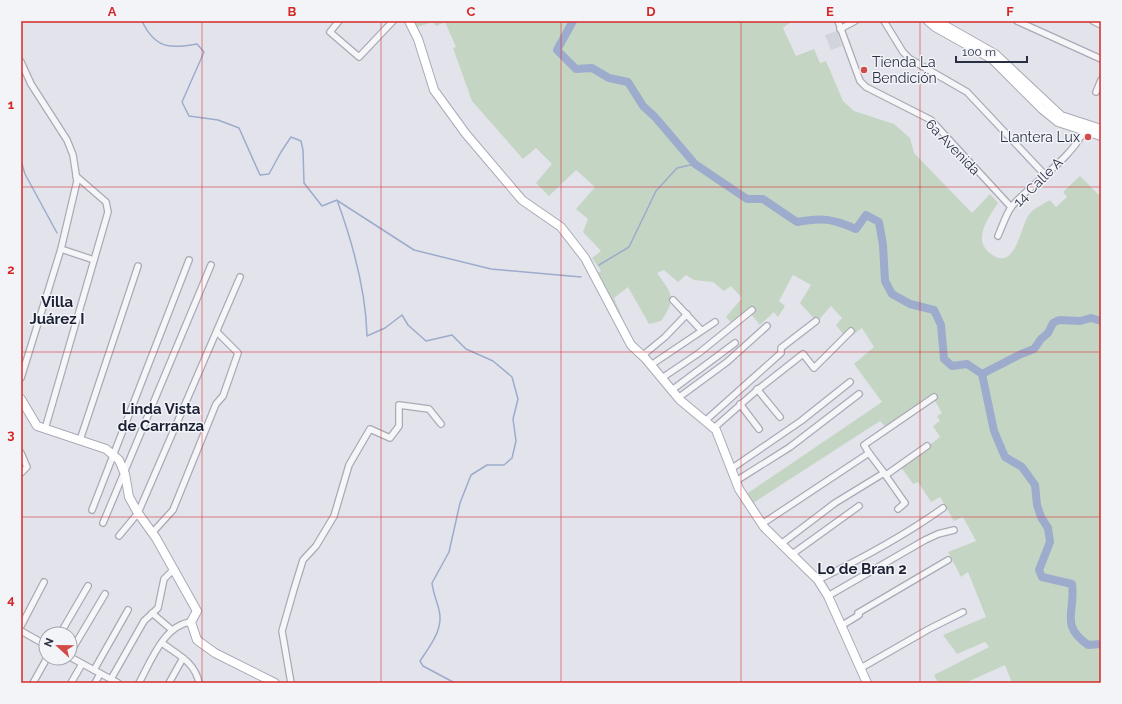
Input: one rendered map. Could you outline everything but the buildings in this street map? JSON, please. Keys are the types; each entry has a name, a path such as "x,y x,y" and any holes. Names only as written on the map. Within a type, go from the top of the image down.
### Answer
{"street":[{"path":"339,21 330,32 359,57 393,21"},
{"path":"409,21 418,39 434,90 466,134 522,200 561,227 585,258 631,345 651,365 678,398 714,428 739,489 762,524 791,555 818,580 828,596 867,683"},
{"name":"6a Avenida","path":"838,21 860,81 866,86 931,120 1011,207"},
{"path":"840,29 855,21"},
{"path":"884,21 903,52 910,59 967,92 1046,176"},
{"path":"928,21 935,27 992,59 1042,109 1058,122 1101,136"},
{"path":"937,21 995,54 1061,116 1099,127"},
{"path":"1017,21 1101,59"},
{"path":"1093,21 1101,25"},
{"path":"21,62 31,84 67,140 73,155 76,176 61,249 21,378"},
{"path":"1096,92 1101,80"},
{"name":"14 Calle A","path":"998,236 1011,207 1046,176 1079,140 1084,131"},
{"path":"45,429 108,212 106,202 76,176"},
{"path":"61,249 94,260"},
{"path":"92,510 114,457 189,260"},
{"path":"103,523 125,474 211,265"},
{"path":"80,440 138,266"},
{"path":"119,536 138,513 240,277"},
{"path":"673,300 701,330"},
{"path":"662,378 699,353 752,310"},
{"path":"642,356 665,336 686,314"},
{"path":"705,421 782,353 781,348 816,321"},
{"path":"651,365 715,322"},
{"path":"678,398 728,362 767,326"},
{"path":"714,428 757,389 803,354 814,368 850,331"},
{"path":"152,534 173,510 200,439 216,404 223,396 238,353 217,332"},
{"path":"672,390 735,343"},
{"path":"731,469 801,421 850,382"},
{"path":"757,389 780,417"},
{"path":"736,481 790,447 859,394"},
{"path":"898,509 905,503 864,445 934,397"},
{"path":"21,399 37,426 106,449 119,460 125,474 129,496 138,513 174,569 197,611 191,622 197,640 215,653 275,683"},
{"path":"740,404 760,429"},
{"path":"291,683 282,632 303,560 316,546 334,516 338,498 352,459 370,429 390,438 399,426 400,405 429,409 441,424"},
{"path":"781,544 836,503 885,474 927,446"},
{"path":"762,524 870,453"},
{"path":"21,454 27,466 21,473"},
{"path":"791,555 858,506"},
{"path":"818,580 850,564 924,521 943,508"},
{"path":"828,596 924,540 938,534 954,530"},
{"path":"841,626 859,615 858,613 948,560"},
{"path":"111,679 144,621 158,608 164,579 174,569"},
{"path":"21,626 44,582"},
{"path":"65,626 88,586"},
{"path":"78,640 105,594"},
{"path":"94,670 128,610"},
{"path":"861,668 929,628 963,612"},
{"path":"152,613 172,630"},
{"path":"139,683 162,643 172,630 182,624 191,622"},
{"path":"21,632 38,640"},
{"path":"162,643 189,662 197,673 199,683"},
{"path":"169,683 183,658"},
{"path":"78,662 118,683"},
{"path":"71,683 82,664"},
{"path":"33,683 43,666"},
{"path":"95,683 100,674"}],"shaded area":[{"path":"837,31 842,46 831,50 825,35"}],"green space":[{"path":"415,21 792,21 783,28 796,56 814,49 820,63 826,61 843,101 854,111 894,124 910,138 914,153 972,213 990,194 998,203 984,228 982,242 991,254 999,258 1006,257 1016,247 1030,213 1050,200 1056,207 1067,197 1063,192 1080,176 1101,197 1101,683 1012,683 1005,665 965,683 938,683 934,675 989,647 985,642 957,654 943,635 986,617 968,572 961,577 948,552 976,541 963,517 954,521 940,497 931,502 918,482 913,484 901,467 940,437 933,426 940,421 937,416 942,413 935,401 890,431 880,421 750,505 745,495 882,402 854,364 874,347 862,328 847,339 836,325 842,318 831,306 817,322 800,303 811,285 793,275 779,301 785,306 778,317 774,312 760,325 751,314 735,327 726,317 742,298 731,286 724,291 713,282 694,280 686,275 678,282 664,270 657,273 669,291 671,301 661,321 649,324 628,287 614,298 622,317 615,319 592,276 601,271 592,258 601,251 583,232 588,219 576,209 595,187 576,170 549,196 536,183 552,164 536,148 523,159 472,101 453,48 456,47 445,22 436,26 433,22 417,27"}],"waterway":[{"path":"142,21 152,37 158,42 172,46 188,46 197,44 204,52 182,102 189,116 218,120 239,128 260,175 269,174 291,137 301,141 303,150 304,183 322,206 337,200 343,216 361,285 367,336 385,328 402,315 408,325 426,341 452,335 466,349 493,361 512,377 518,399 513,419 516,441 512,458 504,465 487,465 471,475 460,503 449,552 432,583 439,610 440,624 435,637 420,661 423,666 455,683"},
{"path":"573,21 557,50 576,69 592,68 609,78 628,82 643,106 655,117 695,164 747,199 763,199 797,222 821,219 834,221 856,229 866,215 879,222 883,245 885,281 892,294 910,304 934,310 941,325 944,359 952,366 967,364 982,374 1034,349 1041,339 1048,333 1053,323 1059,320 1080,321 1091,318 1101,321"},
{"path":"21,161 25,174 57,233"},
{"path":"599,265 629,247 656,191 677,168 695,164"},
{"path":"338,201 414,250 491,269 581,277"},
{"path":"982,374 994,431 1005,457 1022,467 1035,485 1037,505 1041,517 1048,528 1050,542 1039,570 1042,577 1072,584 1073,594 1071,624 1074,631 1088,645 1101,644"}],"place":[{"name":"Tienda La Bendición","path":"864,70"},
{"name":"Llantera Lux","path":"1088,137"}],"district":[{"name":"Villa Juárez I","path":"57,310"},
{"name":"Linda Vista de Carranza","path":"161,418"},
{"name":"Lo de Bran 2","path":"862,569"}]}
